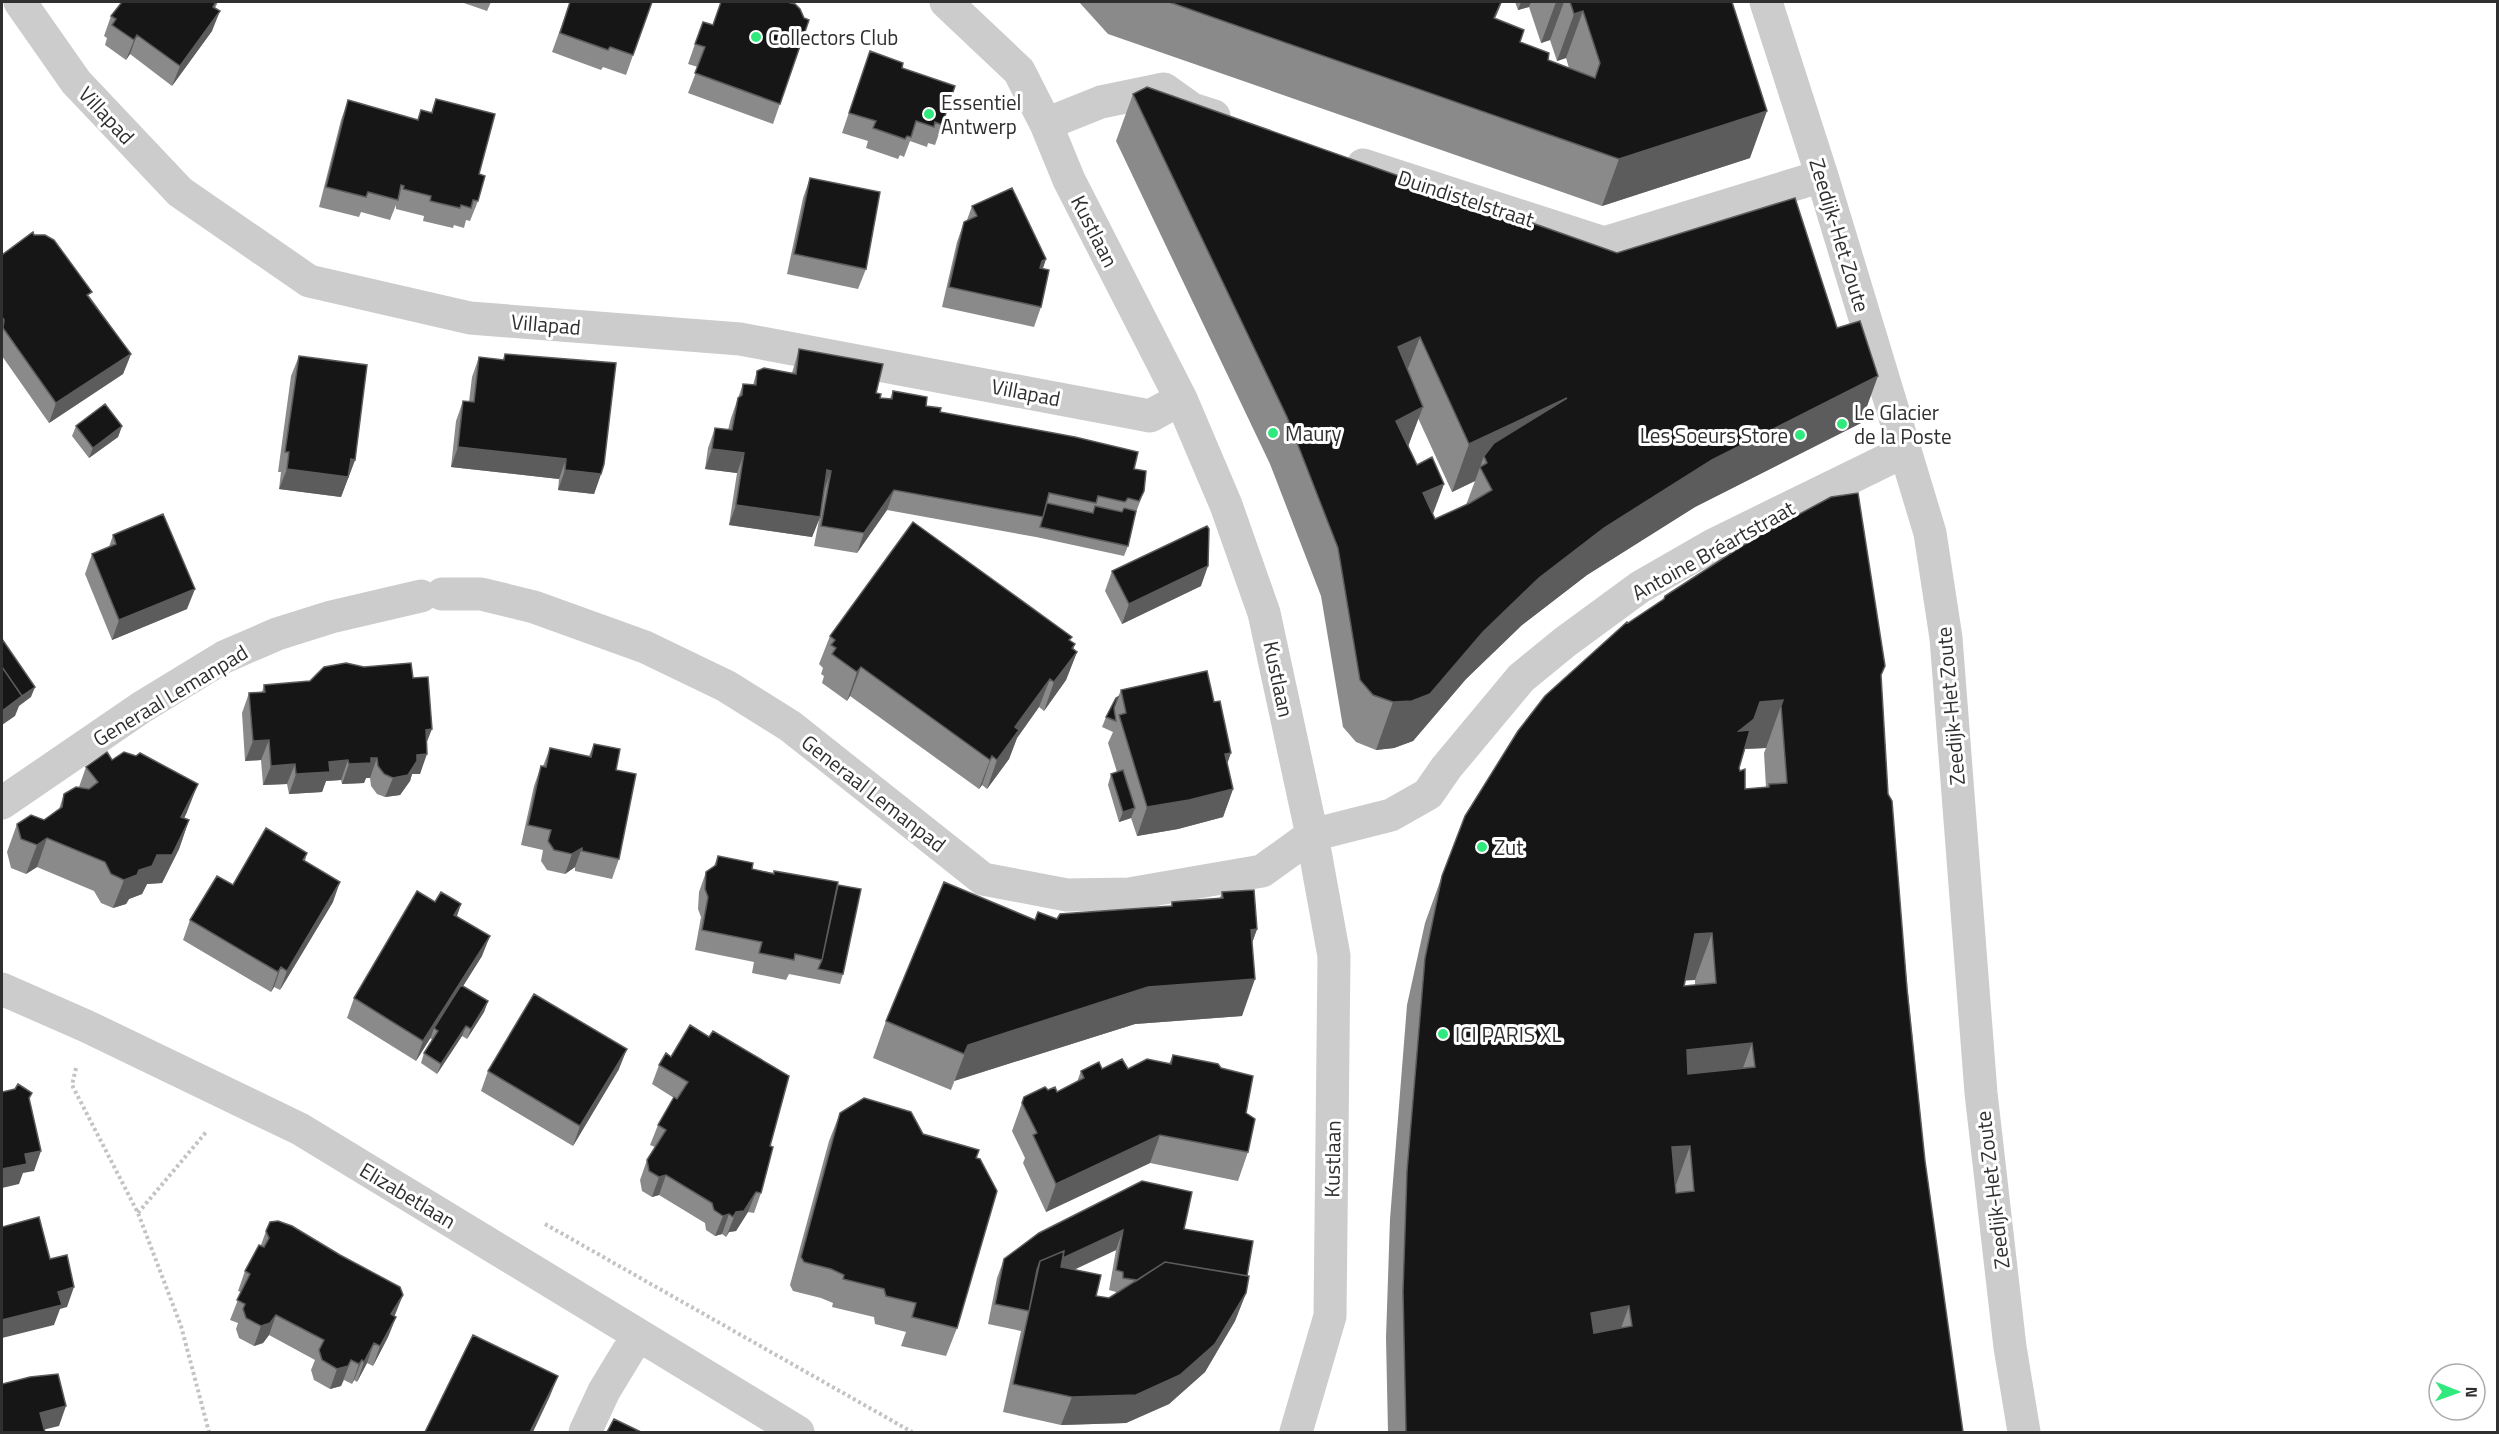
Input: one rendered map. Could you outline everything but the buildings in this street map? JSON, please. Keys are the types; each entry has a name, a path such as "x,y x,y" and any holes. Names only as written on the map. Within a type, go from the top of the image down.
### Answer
{"street":[{"name":"Villapad","path":"20,2 76,82 180,192 309,281 470,318 740,339 1150,416 1181,399"},
{"name":"Kustlaan","path":"946,2 1018,71 1046,124 1069,180 1181,399 1226,505 1264,613 1312,834 1334,956 1330,1316 1296,1432"},
{"name":"Zeedijk-Het Zoute","path":"1766,2 1822,176 1930,533 1946,638 1981,1093 2010,1347 2024,1432"},
{"path":"1046,124 1101,102 1164,89 1192,109 1248,127"},
{"name":"Duindistelstraat","path":"1337,156 1605,243 1822,176"},
{"name":"Antoine Bréartstraat","path":"1312,834 1391,814 1428,794 1446,768 1521,678 1565,642 1640,587 1713,545 1905,451"},
{"name":"Generaal Lemanpad","path":"2,803 142,707 224,657 277,634 331,617 432,595 481,594 534,607 645,647 726,686 790,726 983,879 1067,895 1129,894 1263,871 1312,834"},
{"name":"Elizabetlaan","path":"2,989 86,1026 300,1129 798,1432"},
{"path":"585,1432 604,1391 638,1335"}],"path":[{"path":"86,1026 72,1085 138,1213 182,1326 209,1432"},
{"path":"138,1213 235,1097"}],"place":[{"name":"Collectors Club","path":"756,37"},
{"name":"Essentiel Antwerp","path":"929,114"},
{"name":"Le Glacier de la Poste","path":"1842,424"},
{"name":"Maury","path":"1273,433"},
{"name":"Les Soeurs Store","path":"1800,435"},
{"name":"Zut","path":"1482,847"},
{"name":"ICI PARIS XL","path":"1443,1034"}]}
